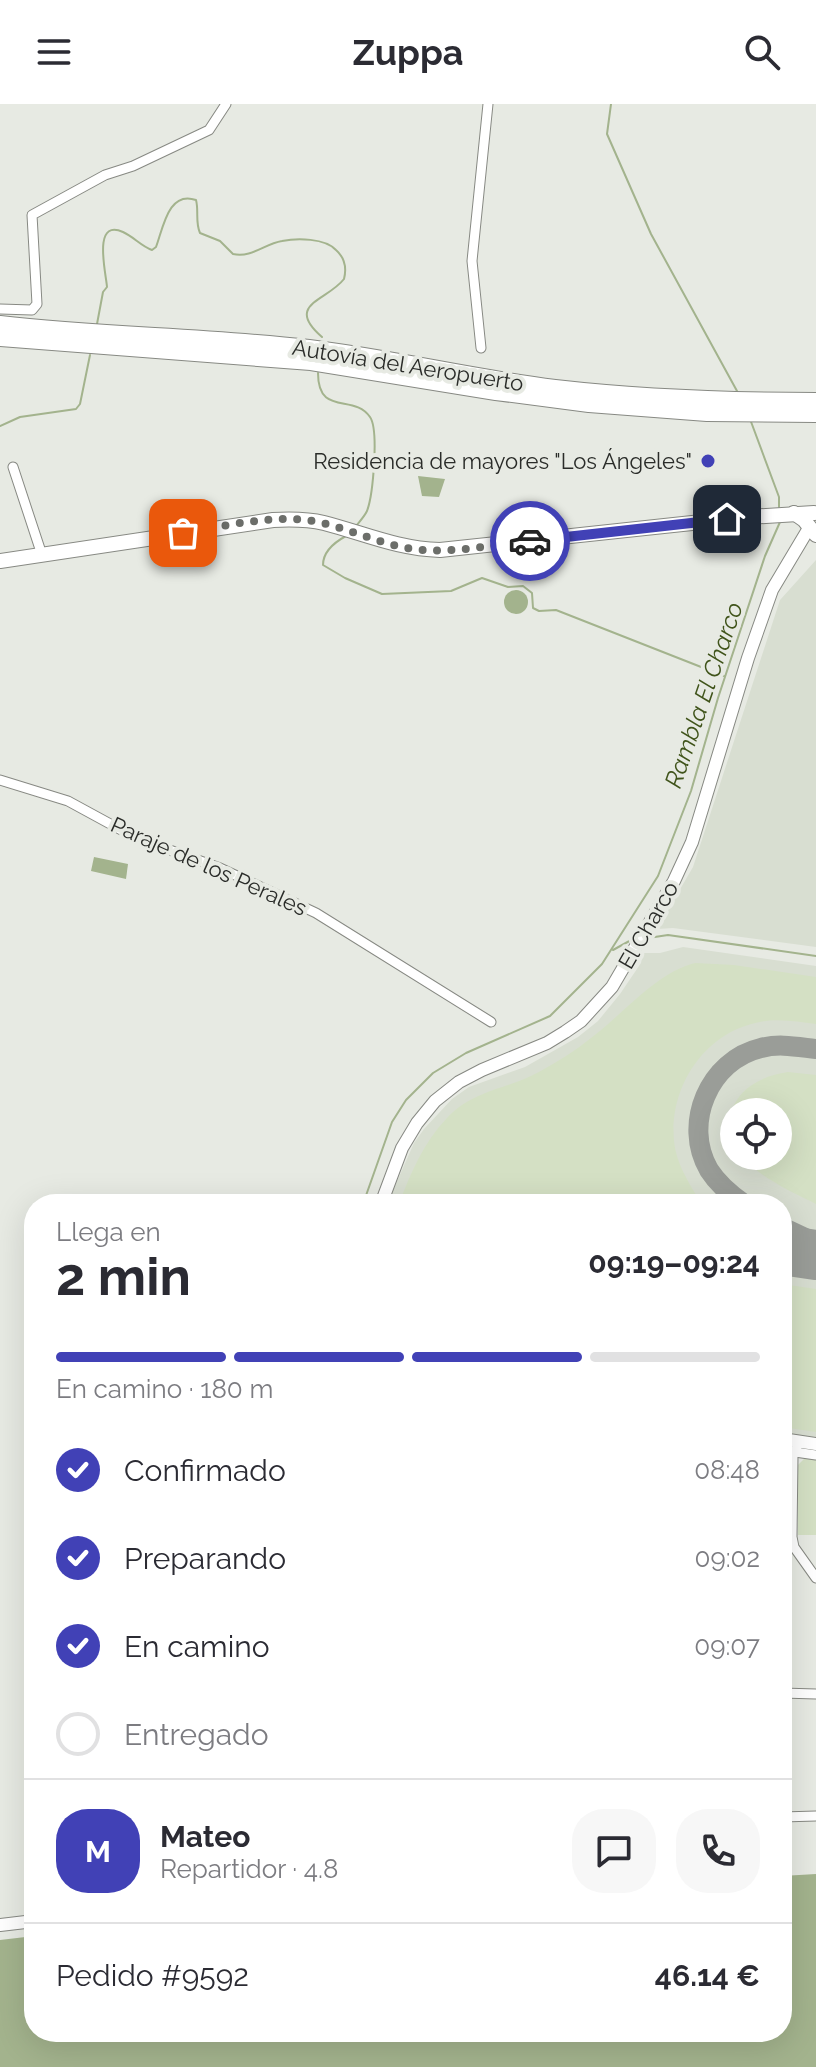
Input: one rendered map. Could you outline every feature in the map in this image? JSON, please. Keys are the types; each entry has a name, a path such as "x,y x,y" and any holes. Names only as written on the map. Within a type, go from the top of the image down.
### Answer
{"highway":[{"name":"Autovía del Aeropuerto","path":"0,324 86,333 267,344 366,356 553,387 816,414"},
{"name":"Autovía del Aeropuerto","path":"0,338 300,361 551,400 652,410 732,407"},
{"name":"Autovía del Aeropuerto","path":"757,408 816,401"}],"main road":[{"path":"0,561 273,520 314,521 407,548 440,550 794,513 813,525"},
{"name":"El Charco","path":"385,1194 402,1148 417,1123 448,1089 565,1032 581,1021 612,987 674,881 692,842 767,603 777,579 813,525"},
{"path":"792,1445 816,1444"},
{"path":"0,1925 24,1922"}],"street":[{"path":"0,309 32,310 37,304 30,223 32,215 105,175 133,166 209,130 226,104"},
{"path":"481,348 472,261 488,104"},
{"path":"13,467 42,555"},
{"name":"Paraje de los Perales","path":"0,780 68,801 136,838 220,868 316,913 491,1022"},
{"path":"816,1455 797,1447 792,1537 794,1547 816,1578"},
{"path":"792,1693 816,1694"},
{"path":"792,1817 816,1816"}],"shaded area":[{"path":"418,476 445,479 439,497 422,496"},
{"path":"816,560 816,947 673,928 657,929 693,867 780,600"},
{"path":"516,590 527,597 528,602 521,613 516,614 505,607 504,602 511,591"},
{"path":"94,857 128,864 126,879 91,871"},
{"path":"683,947 816,966 816,1444 792,1440 792,1194 391,1194 414,1143 452,1099 469,1087 525,1067 578,1037 598,1021 641,963 643,953 660,953"},
{"path":"695,963 734,965 816,977 816,1024 774,1020 740,1028 723,1037 694,1065 678,1101 674,1141 677,1156 696,1194 403,1194 425,1148 439,1127 457,1109 468,1101 527,1078 559,1060 603,1029 667,975"},
{"path":"788,1072 816,1075 816,1204 757,1170 792,1170 792,1098 739,1098 751,1086"},
{"path":"792,1285 816,1289 816,1432 792,1428"},
{"path":"805,1458 816,1460 816,1535 798,1535 798,1465"},
{"path":"816,1874 816,2067 0,2067 0,1940 24,1937 24,2042 792,2042 792,1875"}],"waterway":[{"name":"Rambla El Charco","path":"611,104 607,134 651,234 737,391"},
{"path":"97,324 103,292 107,287 103,260 107,233 113,230 123,232 152,250 156,247 168,213 179,201 187,198 196,200 200,233 220,241 233,254 246,254 276,243 303,239 325,243 339,253 344,263 344,279 308,310 311,326 322,337"},
{"path":"0,426 20,417 76,409 80,404 90,355"},
{"path":"318,373 324,395 330,400 363,410 373,424 375,448 371,491 367,511 356,526"},
{"name":"Rambla El Charco","path":"750,419 779,497 779,507"},
{"name":"Rambla El Charco","path":"367,1194 392,1122 406,1100 433,1073 466,1053 550,1016 602,964 658,876 691,791 718,698 765,556 780,522"},
{"path":"346,536 330,548 323,565 382,594 451,591 482,578 508,587 523,586 532,593 533,608 539,611 556,610 724,676"},
{"path":"648,938 668,935 816,956"},
{"path":"613,950 633,939"}],"taxiway":[{"path":"731,1194 716,1180 701,1152 698,1133 705,1096 727,1066 743,1055 775,1046 816,1049"},
{"path":"792,1232 816,1243"}],"runway":[{"path":"792,1251 816,1255"}],"way so far":[{"path":"183,533 251,522 294,519 324,523 379,541 424,550 530,541"}],"place":[{"name":"Residencia de mayores \"Los Ángeles\"","path":"708,461"}],"route":[{"path":"530,541 727,519"}]}
